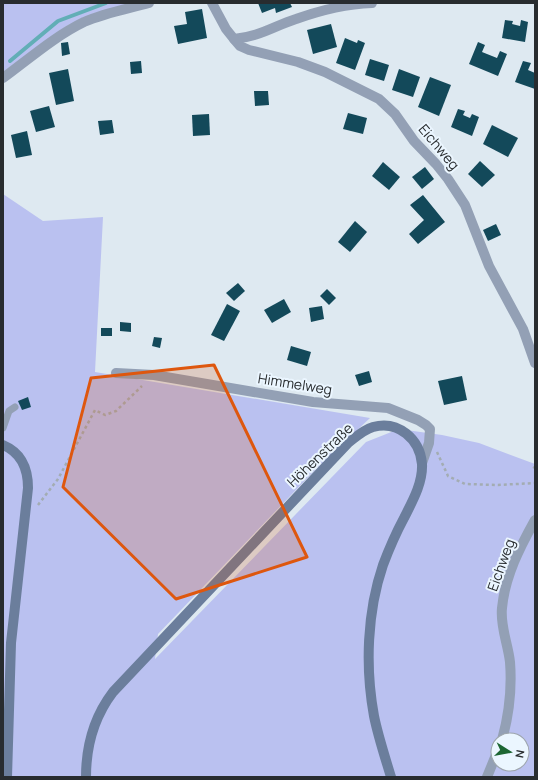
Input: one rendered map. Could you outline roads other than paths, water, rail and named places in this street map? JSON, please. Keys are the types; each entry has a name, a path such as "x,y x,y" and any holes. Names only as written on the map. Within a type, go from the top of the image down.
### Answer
{"street":[{"path":"3,78 78,25 96,18 149,3"},
{"name":"Eichweg","path":"212,3 226,29 240,46 249,50 298,62 325,72 379,99 395,114 414,141 448,178 465,205 489,266 523,329 535,363"},
{"path":"234,39 248,38 295,19 339,7 372,3"},
{"name":"Himmelweg","path":"116,373 154,375 313,402 388,408 407,415 426,425 430,429 430,443 422,463"},
{"name":"Höhenstraße","path":"86,777 87,753 91,734 99,713 113,692 348,443 368,429 381,426 399,429 411,437 418,449 422,463 421,475 415,494 383,565 377,585 371,621 369,659 371,699 374,717 391,777"},
{"path":"3,445 16,452 25,466 28,488 11,643 7,777"},
{"name":"Eichweg","path":"504,732 508,711 510,661 501,608 508,578 524,540 535,520"}],"lane":[{"path":"3,428 8,411 15,407"}],"waterway":[{"path":"10,61 58,21 106,3"}]}
